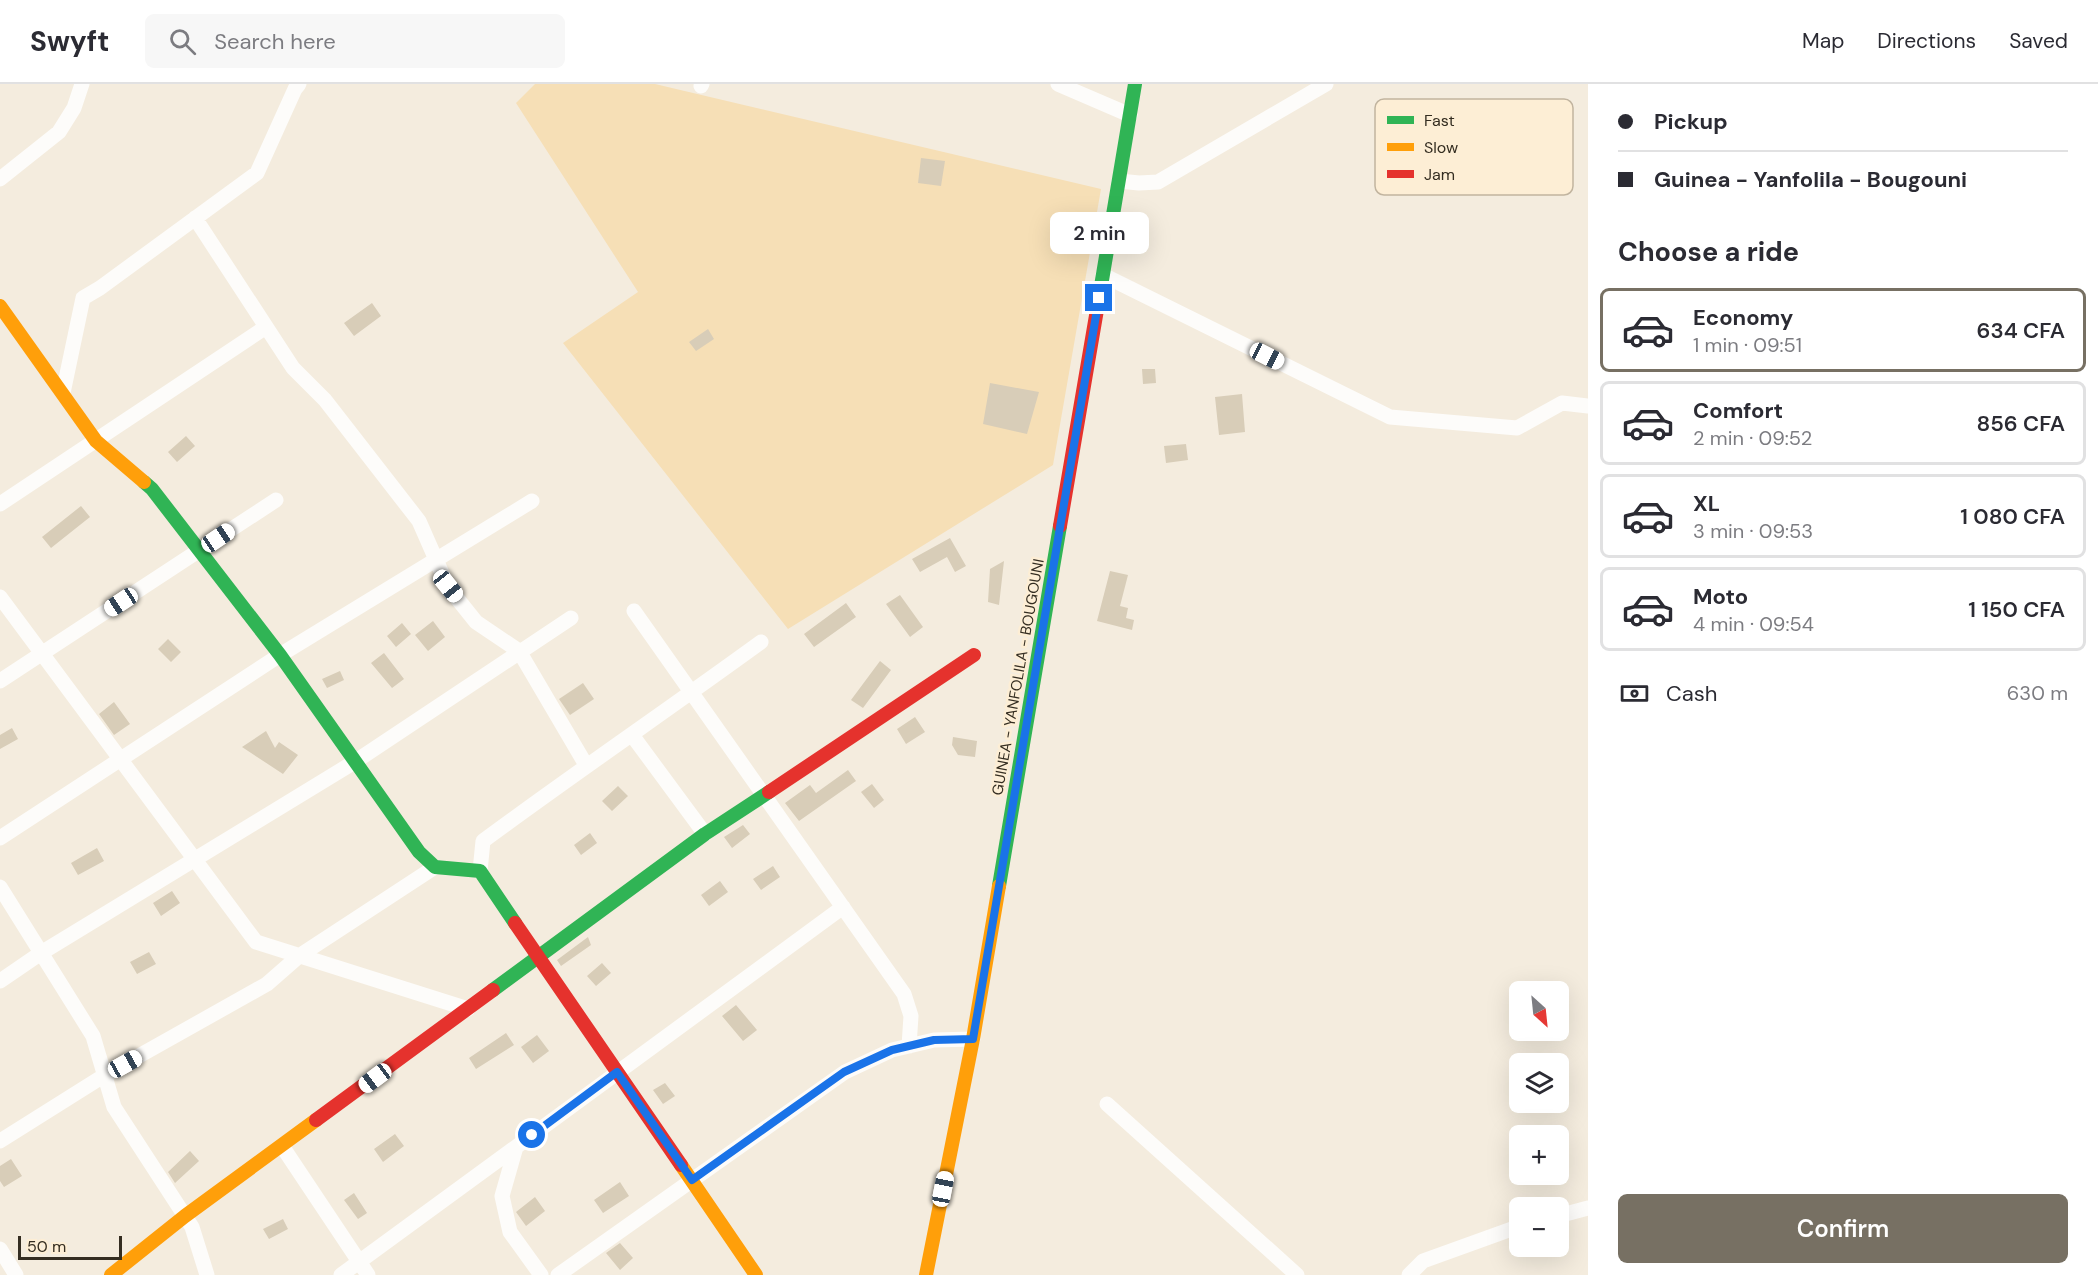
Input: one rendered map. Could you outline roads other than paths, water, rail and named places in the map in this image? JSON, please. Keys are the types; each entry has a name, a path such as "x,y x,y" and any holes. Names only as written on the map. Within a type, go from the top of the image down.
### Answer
{"street":[{"path":"0,179 58,132 74,108 82,84"},
{"path":"63,393 83,298 100,288 257,172 299,84"},
{"path":"1058,84 1130,115"},
{"name":"GUINEA - YANFOLILA - BOUGOUNI","path":"926,1275 973,1039 1136,84"},
{"path":"1119,181 1158,182 1326,84"},
{"path":"195,218 293,368 325,400 419,521 448,586 476,622 519,651 586,765"},
{"path":"1103,275 1390,417 1517,428 1562,403 1588,406"},
{"path":"0,306 96,441 152,489 280,656 419,852 435,867 480,871"},
{"path":"0,504 266,327"},
{"path":"0,681 276,500"},
{"path":"0,838 280,656 532,501"},
{"path":"0,597 256,942 468,1009"},
{"path":"634,611 904,994 911,1016 909,1046"},
{"path":"0,981 41,953 356,761 571,618"},
{"path":"756,1275 480,871 483,841 586,765 632,735 761,642"},
{"path":"111,1275 185,1216 705,834 974,655"},
{"path":"632,735 705,834"},
{"path":"0,1141 105,1075 267,984 299,956 435,867"},
{"path":"0,887 93,1036 114,1107 192,1227 207,1275"},
{"path":"341,1275 843,907"},
{"path":"558,1275 844,1072 892,1050 934,1040 973,1039"},
{"path":"1107,1104 1296,1275"},
{"path":"282,1146 368,1275"},
{"path":"516,1147 502,1196 510,1232 541,1275"},
{"path":"1569,1213 1588,1208"},
{"path":"1409,1275 1423,1261 1509,1230"},
{"path":"0,1250 16,1275"}]}
